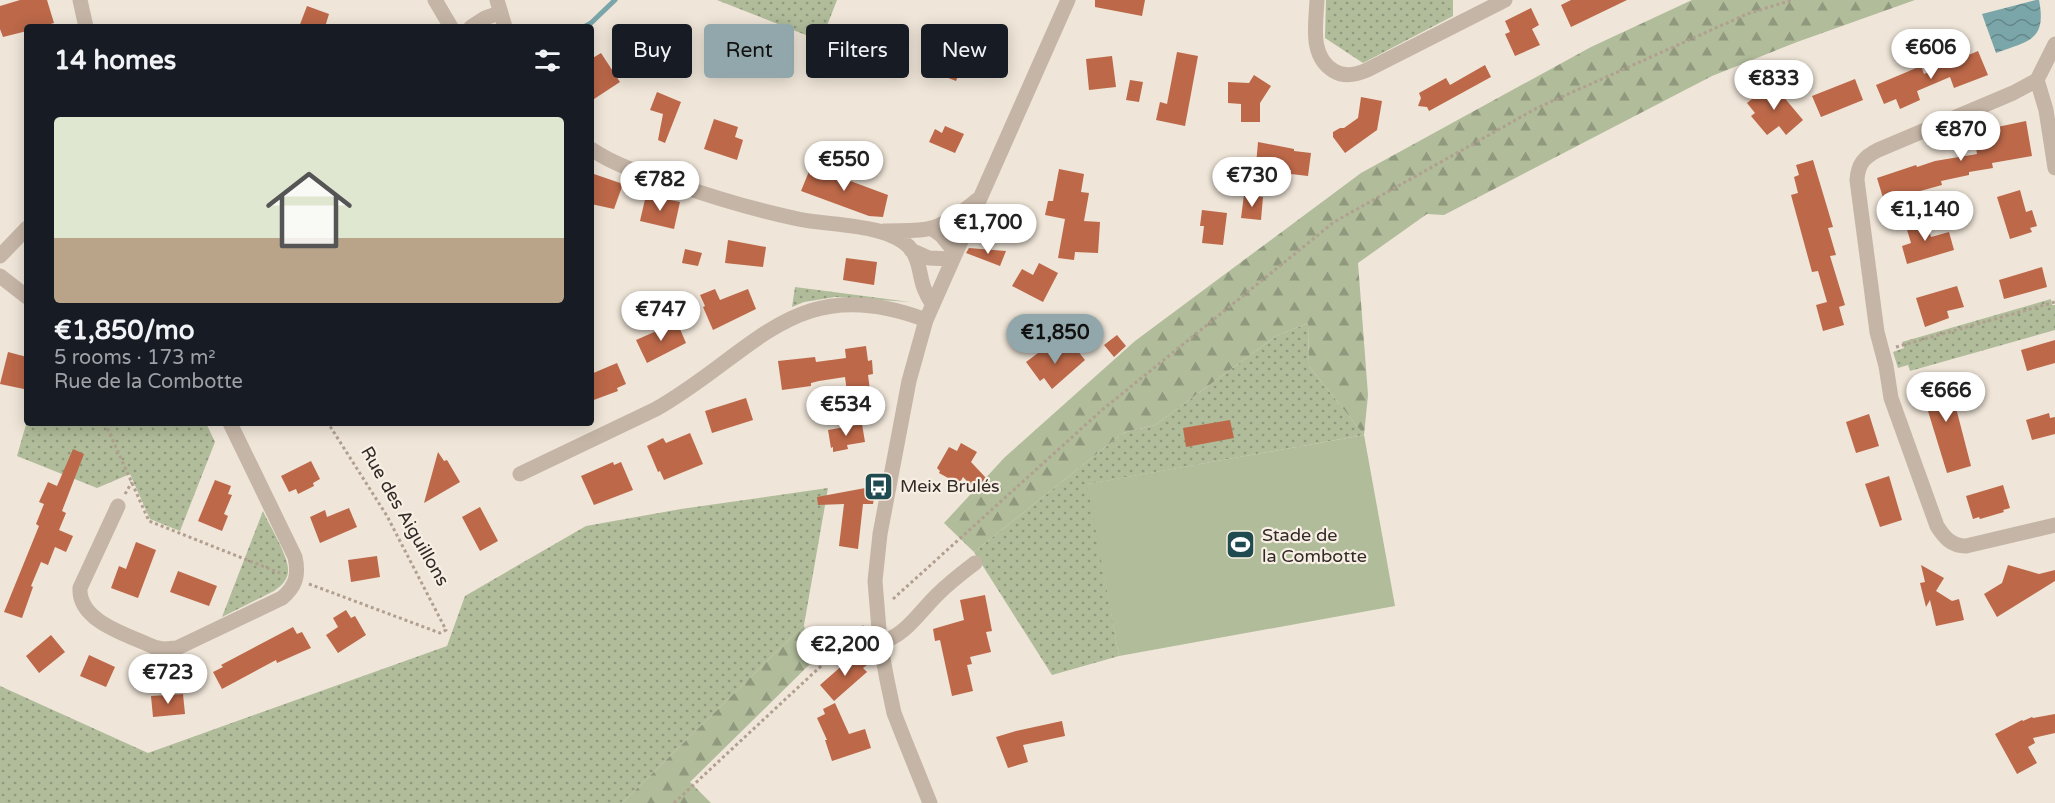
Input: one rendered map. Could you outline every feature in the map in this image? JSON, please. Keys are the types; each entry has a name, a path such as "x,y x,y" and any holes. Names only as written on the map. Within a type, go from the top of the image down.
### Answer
{"street":[{"path":"80,0 85,24"},
{"path":"435,0 449,24"},
{"path":"930,803 894,713 880,642 875,581 880,534 909,381 926,320 1068,0"},
{"path":"1317,0 1316,42 1320,57 1336,72 1351,75 1367,70 1505,0"},
{"path":"475,24 484,18 500,13"},
{"path":"2055,44 2037,80 2013,93 1878,150 1860,163 1857,180 1877,332 1883,350 1891,398 1942,535 1958,546 1965,546 2055,525"},
{"path":"2037,80 2046,110 2055,168"},
{"path":"594,151 617,164 737,204 799,220 881,232 931,228 949,221 980,197"},
{"path":"931,228 940,235 954,256"},
{"path":"3,246 24,230"},
{"path":"881,232 898,239 911,250 929,258 954,256"},
{"path":"911,250 918,263 924,288 932,304"},
{"path":"0,276 24,295"},
{"path":"520,474 678,396 763,334 792,317 841,303 897,310 926,320"},
{"path":"118,506 80,588 80,597 86,611 94,619 154,647 164,649 186,645 282,598 294,586 297,579 298,568 295,557 231,426"},
{"path":"880,642 898,635 937,594 975,563"}],"path":[{"path":"674,803 877,614 1102,410 1334,222 1537,108 1747,14 1792,0"},
{"path":"1883,350 2055,302"},
{"path":"106,426 148,521 297,579"},
{"name":"Rue des Aiguillons","path":"297,579 440,633 446,630 387,516 330,426"}],"green space":[{"path":"717,0 837,0 828,24 806,24 806,35 794,30 794,24 778,24"},
{"path":"1326,0 1453,0 1453,16 1363,63 1325,38"},
{"path":"1692,0 1915,0 1797,42 1712,76 1444,215 1427,214 1358,263 1368,395 1364,435 1309,366 1308,323 1276,336 1155,425 1123,433 974,552 944,523 1005,457 1135,341 1361,173 1591,47"},
{"path":"795,287 910,302 835,297 804,302 792,307"},
{"path":"2051,299 2052,305 2055,305 2055,330 1910,371 1908,365 1898,368 1893,352 1904,348 1902,342"},
{"path":"1308,323 1309,366 1364,435 1088,484 1119,656 1052,675 974,552 1123,433 1155,425 1276,336"},
{"path":"26,426 207,426 215,442 180,531 150,519 130,474 97,488 17,456"},
{"name":"Stade de la Combotte","path":"1364,435 1395,606 1119,656 1087,484"},
{"path":"828,488 804,625 622,803 0,803 0,686 148,753 447,646 465,596 586,526 681,509"},
{"path":"263,511 286,559 288,572 286,578 274,591 222,617"},
{"path":"804,625 811,663 690,782 711,803 622,803"}],"water":[{"path":"2039,0 2041,14 2037,32 2026,42 1996,53 1982,14"}],"building":[{"path":"20,0 47,0 54,23 24,24 24,32 3,37 0,29 0,6"},
{"path":"1095,0 1145,0 1142,16 1095,7"},
{"path":"1571,0 1627,0 1571,27 1561,5"},
{"path":"307,6 329,14 326,24 300,24"},
{"path":"1531,8 1539,25 1532,29 1540,45 1515,56 1505,34 1510,32 1505,21"},
{"path":"1978,51 1988,75 1954,88 1950,77 1917,91 1920,100 1900,109 1896,99 1884,104 1876,85 1921,66 1924,74"},
{"path":"1177,52 1198,56 1185,126 1156,120 1160,102 1167,104"},
{"path":"601,53 612,70 612,78 617,78 620,82 594,99 594,57"},
{"path":"1112,56 1116,87 1089,90 1086,59"},
{"path":"1485,65 1491,77 1429,111 1427,107 1418,106 1421,98 1419,93 1446,78 1450,85"},
{"path":"1254,75 1271,86 1260,103 1260,122 1241,122 1241,104 1228,103 1228,82 1249,83"},
{"path":"1855,79 1863,100 1821,117 1812,96"},
{"path":"1130,80 1143,82 1139,102 1126,100"},
{"path":"1772,83 1803,120 1786,135 1779,126 1767,135 1751,116 1755,113 1747,103"},
{"path":"657,92 681,102 665,143 658,140 663,114 650,110"},
{"path":"1361,97 1382,101 1377,130 1345,153 1333,137 1333,132 1344,128 1358,118"},
{"path":"714,119 738,127 735,137 743,140 737,160 704,149"},
{"path":"2026,121 2032,156 1992,163 1993,168 1969,172 1969,175 1941,181 1942,185 1884,201 1877,178 1916,165 1917,167 1935,161 1977,154 1975,142 1979,141 1978,131"},
{"path":"945,126 964,134 955,153 929,142 935,129 942,133"},
{"path":"1258,142 1311,153 1308,176 1291,174 1291,170 1256,165"},
{"path":"1813,160 1833,227 1828,228 1836,255 1830,256 1845,305 1839,307 1844,325 1823,331 1816,305 1827,302 1818,271 1812,272 1791,195 1798,193 1794,177 1799,175 1796,165"},
{"path":"812,164 888,195 883,217 869,216 801,191"},
{"path":"1059,169 1084,174 1081,192 1089,193 1084,221 1100,222 1098,253 1075,252 1074,260 1058,258 1065,219 1045,215 1048,201 1053,201"},
{"path":"594,174 623,184 614,209 594,205"},
{"path":"2020,190 2026,212 2032,210 2037,226 2030,228 2032,232 2010,239 1997,197"},
{"path":"646,195 680,202 674,229 640,221"},
{"path":"1244,195 1263,197 1261,220 1241,218"},
{"path":"1202,210 1227,213 1223,245 1202,243 1204,226 1200,226"},
{"path":"1925,217 1931,237 1949,232 1954,250 1907,264 1902,246 1911,243 1905,223"},
{"path":"728,240 766,247 763,267 725,263"},
{"path":"969,248 1006,251 1000,266 966,253"},
{"path":"685,249 702,253 698,266 682,263"},
{"path":"846,258 877,262 874,285 843,280"},
{"path":"1039,263 1058,273 1043,302 1012,286 1022,269 1033,275"},
{"path":"2042,267 2047,287 2004,299 1999,280"},
{"path":"1957,286 1964,307 1947,311 1949,318 1925,327 1916,298"},
{"path":"715,289 720,300 748,289 756,309 713,330 700,295"},
{"path":"677,322 686,343 647,363 636,340"},
{"path":"1117,335 1126,346 1114,357 1104,345"},
{"path":"2055,340 2055,363 2027,371 2021,350"},
{"path":"1073,345 1085,360 1052,389 1044,378 1040,381 1026,362 1046,347 1052,356"},
{"path":"866,346 868,361 872,360 873,374 868,375 870,390 847,392 845,377 811,383 811,386 782,390 778,361 815,357 816,362 846,358 845,349"},
{"path":"8,352 24,356 24,389 0,384"},
{"path":"617,363 626,384 617,388 618,391 594,400 594,373"},
{"path":"1947,373 1971,466 1947,473 1924,398 1930,396 1925,378"},
{"path":"746,398 753,420 712,433 705,411"},
{"path":"2049,413 2050,418 2055,417 2055,434 2032,440 2026,420"},
{"path":"1869,414 1879,446 1856,453 1846,422"},
{"path":"1230,420 1234,438 1186,447 1183,428"},
{"path":"862,424 865,442 847,445 848,449 833,452 828,430"},
{"path":"690,433 703,464 664,480 647,446 663,438 666,443"},
{"path":"961,443 977,452 971,462 986,478 975,489 963,477 959,484 939,473 937,468 949,447 957,451"},
{"path":"73,449 84,454 62,511 66,513 59,530 73,536 66,552 55,547 48,565 41,562 22,618 4,612 39,526 36,524 44,504 39,502 48,482 57,486"},
{"path":"438,452 444,461 447,460 460,482 424,503"},
{"path":"311,461 320,479 313,483 314,486 298,494 296,489 289,492 281,476"},
{"path":"613,462 614,465 621,462 633,490 594,505 581,476"},
{"path":"1889,476 1902,520 1880,527 1865,484"},
{"path":"215,480 231,486 228,494 232,495 224,514 228,516 222,531 198,521"},
{"path":"2003,485 2010,508 2003,510 2004,512 1973,519 1966,496"},
{"path":"876,486 873,504 863,504 858,549 839,546 844,504 818,505 817,497"},
{"path":"480,507 498,541 480,551 462,517"},
{"path":"349,508 357,527 320,543 310,517 325,510 327,517"},
{"path":"136,542 156,550 138,598 111,588 119,566 126,569"},
{"path":"377,556 380,577 351,582 348,560"},
{"path":"1921,565 1944,578 1936,591 1952,601 1959,599 1964,620 1936,626 1930,600 1926,607 1920,583 1925,582"},
{"path":"2008,565 2039,574 2055,570 2055,581 1997,617 1984,594 2002,583"},
{"path":"178,571 217,586 209,606 170,592"},
{"path":"985,595 992,631 986,632 991,652 970,657 972,664 967,665 973,691 952,696 940,640 935,641 933,629 964,620 960,600"},
{"path":"346,610 351,618 355,616 366,635 338,653 326,635 338,627 333,618"},
{"path":"293,627 297,634 302,632 311,648 277,663 276,660 222,689 213,672 223,667 221,665"},
{"path":"51,635 65,652 39,673 26,656"},
{"path":"89,655 115,667 106,687 80,676"},
{"path":"859,655 867,665 863,668 867,672 834,701 820,685 853,656 854,658"},
{"path":"183,694 185,714 153,717 151,696"},
{"path":"835,703 849,734 865,729 871,748 832,761 825,740 827,740 817,718 825,714 823,709"},
{"path":"2055,714 2055,733 2033,738 2035,743 2028,747 2037,763 2017,774 1995,734 2022,720"},
{"path":"1062,721 1065,736 1023,745 1028,762 1008,768 996,737"}],"waterway":[{"path":"589,24 615,0"}],"place":[{"name":"Meix Brulés","path":"879,486"},
{"name":"Stade de la Combotte","path":"1241,545"}]}
